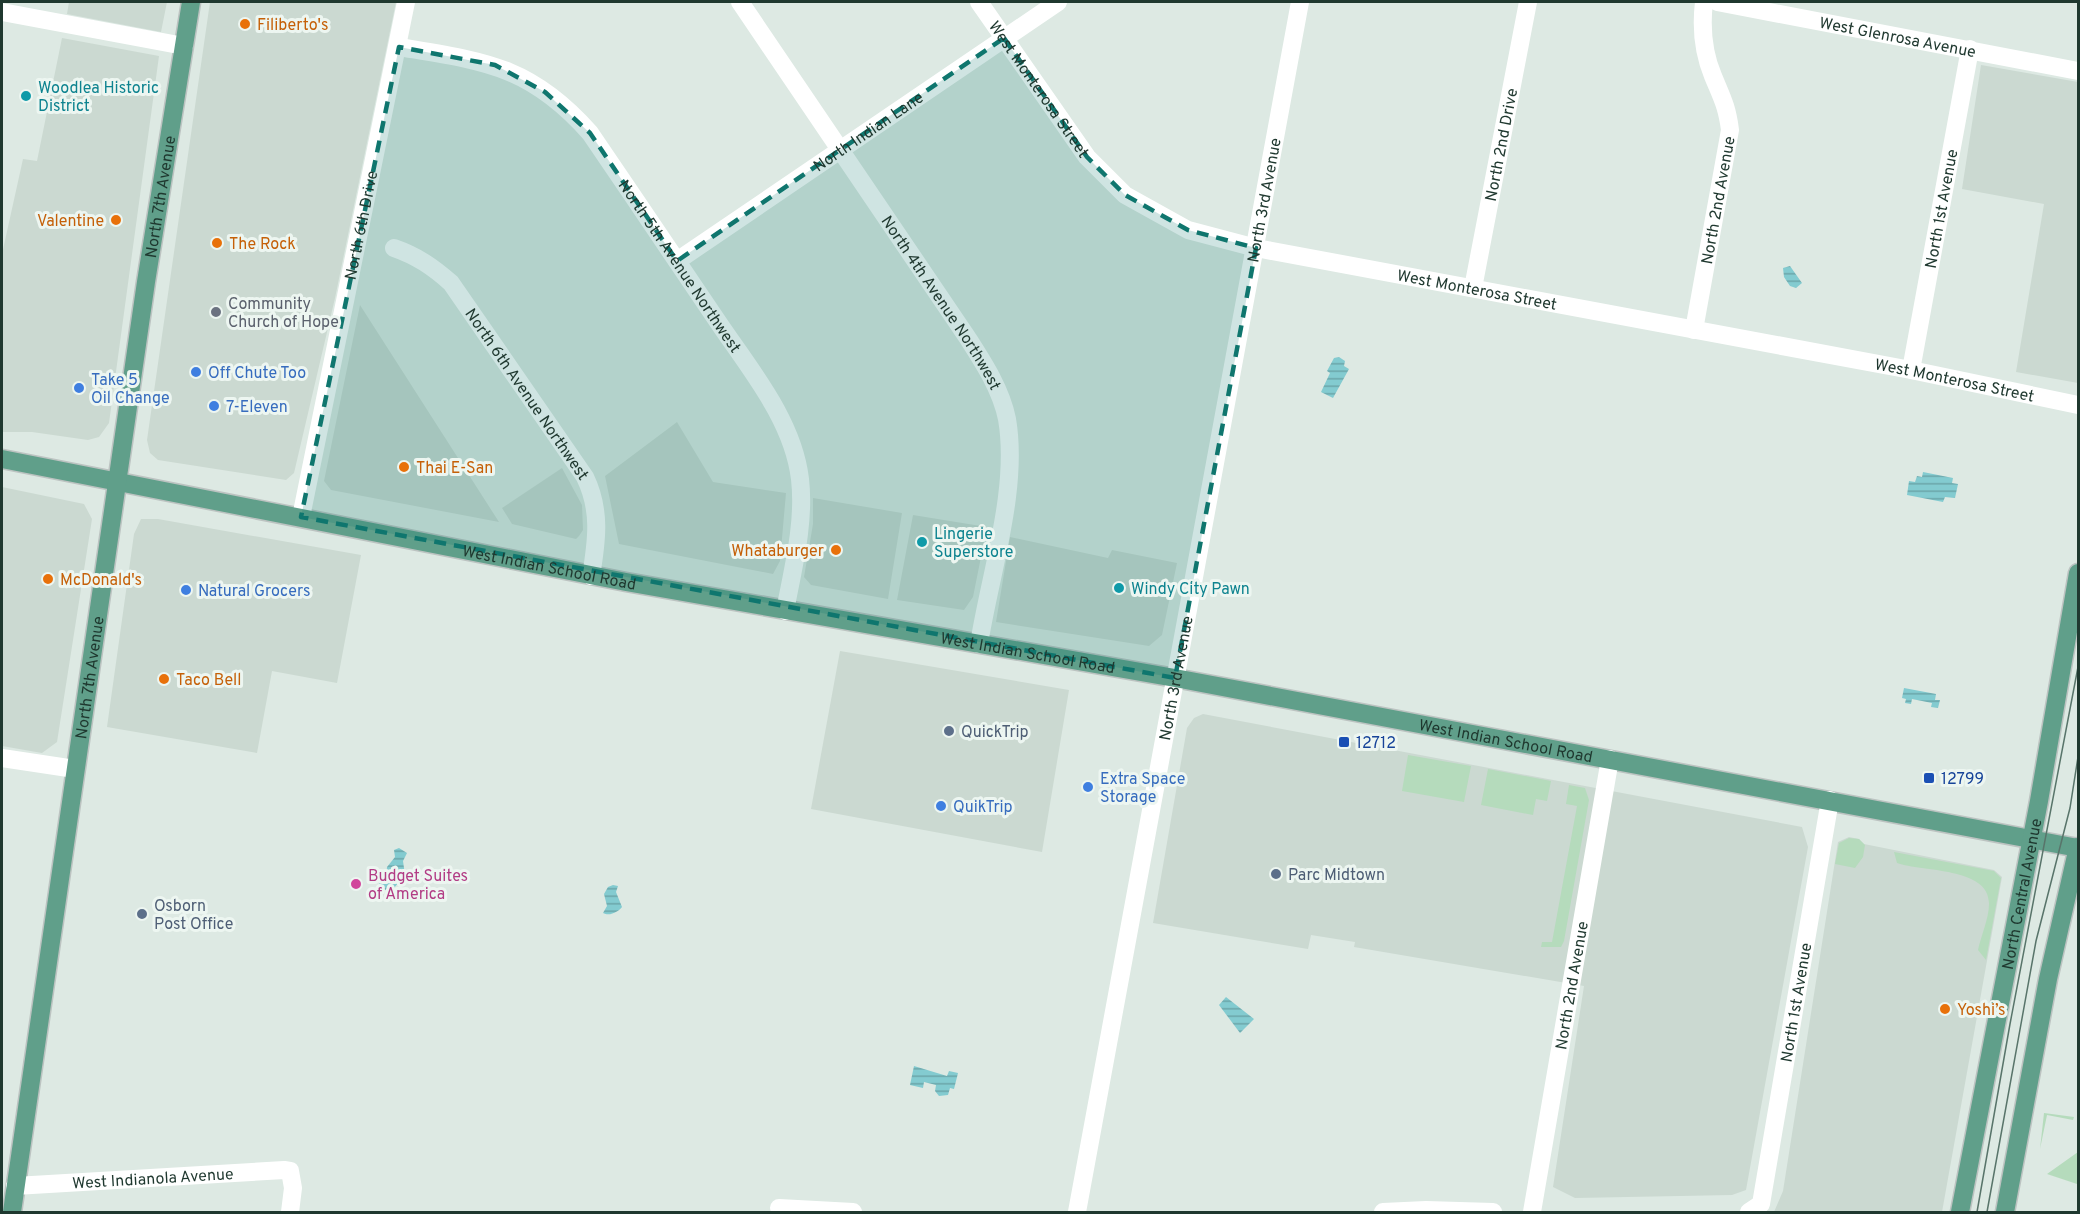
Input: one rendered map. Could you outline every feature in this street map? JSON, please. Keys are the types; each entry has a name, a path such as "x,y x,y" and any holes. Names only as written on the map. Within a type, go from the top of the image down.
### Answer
{"main road":[{"name":"North 7th Avenue","path":"12,1212 117,481 191,2"},
{"name":"West Indian School Road","path":"2,459 591,576 1175,678 2078,848"},
{"name":"North Central Avenue","path":"1960,1212 2079,573"},
{"path":"2005,1212 2048,979 2078,848"}],"street":[{"name":"North 6th Drive","path":"301,517 399,47 406,2"},
{"name":"North 4th Avenue Northwest","path":"740,2 990,373 1006,417 1011,467 979,644"},
{"name":"West Monterosa Street","path":"979,2 1087,157 1125,195 1188,230 1256,248 1911,370 2079,405"},
{"name":"North Indian Lane","path":"677,261 1059,2"},
{"name":"North 3rd Avenue","path":"1077,1212 1300,2"},
{"name":"North 2nd Drive","path":"1473,288 1528,2"},
{"name":"North 2nd Avenue","path":"1694,330 1730,130 1726,102 1712,75 1705,48 1702,26 1704,2"},
{"name":"West Glenrosa Avenue","path":"1717,2 2079,71"},
{"path":"2,12 184,46"},
{"name":"North 5th Avenue Northwest","path":"399,47 495,65 524,76 574,116 590,133 764,391 788,435 800,477 801,500 800,526 785,610"},
{"name":"North 1st Avenue","path":"1911,370 1970,49"},
{"name":"North 6th Avenue Northwest","path":"394,248 411,254 431,266 451,283 585,477 597,512 597,538 591,576"},
{"path":"2,758 75,769"},
{"name":"North 2nd Avenue","path":"1532,1212 1610,759"},
{"name":"North 1st Avenue","path":"1755,1208 1830,800"},
{"name":"West Indianola Avenue","path":"15,1186 280,1169 290,1171 293,1188 290,1212"},
{"path":"778,1208 853,1212"},
{"path":"1383,1212 1493,1212"}],"highlighted area":[{"path":"1004,38 1087,157 1125,195 1188,230 1256,248 1175,678 301,517 399,47 495,65 545,92 590,133 677,261"}],"shaded area":[{"path":"69,2 167,2 161,32 67,14"},
{"path":"210,2 396,2 335,298 294,473 286,480 158,460 150,453 147,440"},
{"path":"62,38 159,56 109,423 99,437 88,440 32,432 2,432 2,254 23,159 37,161"},
{"path":"1981,65 2078,82 2078,383 2016,372 2044,204 1962,189"},
{"path":"360,305 499,522 331,490 324,481"},
{"path":"677,422 713,482 786,493 780,561 773,574 619,544 605,476"},
{"path":"562,468 582,505 583,530 579,536 576,539 512,524 502,508"},
{"path":"2,487 84,504 92,519 57,742 42,753 2,746"},
{"path":"813,498 902,513 888,599 811,585 804,577 813,524"},
{"path":"913,515 987,527 973,597 964,610 897,600"},
{"path":"141,519 158,519 361,555 337,683 272,671 257,753 107,727 134,534"},
{"path":"1010,537 1108,558 1112,550 1177,563 1162,635 1149,646 996,622"},
{"path":"840,651 1069,690 1042,852 811,809"},
{"path":"1203,714 1802,827 1808,847 1746,1190 1732,1195 1575,1198 1553,1187 1584,986 1354,947 1355,942 1311,935 1308,949 1153,923 1187,728 1194,718"},
{"path":"1849,837 1859,839 1864,844 1994,870 2002,877 1942,1212 1774,1212 1783,1191 1838,842"}],"green space":[{"path":"1408,755 1471,766 1464,802 1402,791"},
{"path":"1488,769 1551,781 1547,801 1536,799 1533,815 1481,805"},
{"path":"1569,785 1585,788 1589,800 1564,941 1561,947 1541,947 1542,942 1552,942 1577,806 1566,804"},
{"path":"1849,838 1859,839 1865,845 1863,857 1855,868 1835,864 1839,843"},
{"path":"1894,852 1994,871 2001,878 1986,960 1978,950 1989,904 1986,892 1979,883 1953,873 1897,863"},
{"path":"2044,1113 2074,1117 2073,1120 2047,1115 2040,1149"},
{"path":"2078,1152 2077,1184 2047,1174"}],"water":[{"path":"1790,266 1802,283 1796,288 1790,286 1784,277 1783,268"},
{"path":"1339,357 1345,361 1344,366 1349,369 1333,398 1321,392 1330,373 1327,371 1334,358"},
{"path":"1923,472 1953,478 1952,483 1958,484 1955,498 1945,497 1943,502 1907,495 1909,481 1915,482 1917,476 1922,477"},
{"path":"1904,688 1936,694 1935,700 1940,700 1938,708 1931,707 1932,703 1912,699 1911,704 1905,703 1906,699 1902,698"},
{"path":"399,848 407,853 403,861 405,875 394,888 385,890 379,883 386,879 387,867 395,857 394,850"},
{"path":"618,886 616,892 622,907 614,913 606,914 603,913 607,906 604,894 608,887"},
{"path":"1226,997 1254,1019 1240,1033 1219,1005"},
{"path":"914,1066 947,1076 949,1071 958,1073 954,1089 950,1088 948,1095 939,1096 935,1091 936,1085 924,1082 923,1088 910,1085"}],"tram line":[{"path":"1977,1212 2010,1024 2078,667"},
{"path":"1987,1212 2036,941 2070,808 2078,757"}],"place":[{"name":"Filiberto's","path":"245,24"},
{"name":"Woodlea Historic District","path":"26,96"},
{"name":"Valentine","path":"116,220"},
{"name":"The Rock","path":"217,243"},
{"name":"Community Church of Hope","path":"216,312"},
{"name":"Off Chute Too","path":"196,372"},
{"name":"Take 5 Oil Change","path":"79,388"},
{"name":"7-Eleven","path":"214,406"},
{"name":"Thai E-San","path":"404,467"},
{"name":"Lingerie Superstore","path":"922,542"},
{"name":"Whataburger","path":"836,550"},
{"name":"McDonald's","path":"48,579"},
{"name":"Windy City Pawn","path":"1119,588"},
{"name":"Natural Grocers","path":"186,590"},
{"name":"Taco Bell","path":"164,679"},
{"name":"QuickTrip","path":"949,731"},
{"name":"12712","path":"1344,742"},
{"name":"12799","path":"1929,778"},
{"name":"Extra Space Storage","path":"1088,787"},
{"name":"QuikTrip","path":"941,806"},
{"name":"Parc Midtown","path":"1276,874"},
{"name":"Budget Suites of America","path":"356,884"},
{"name":"Osborn Post Office","path":"142,914"},
{"name":"Yoshi’s","path":"1945,1009"}]}
